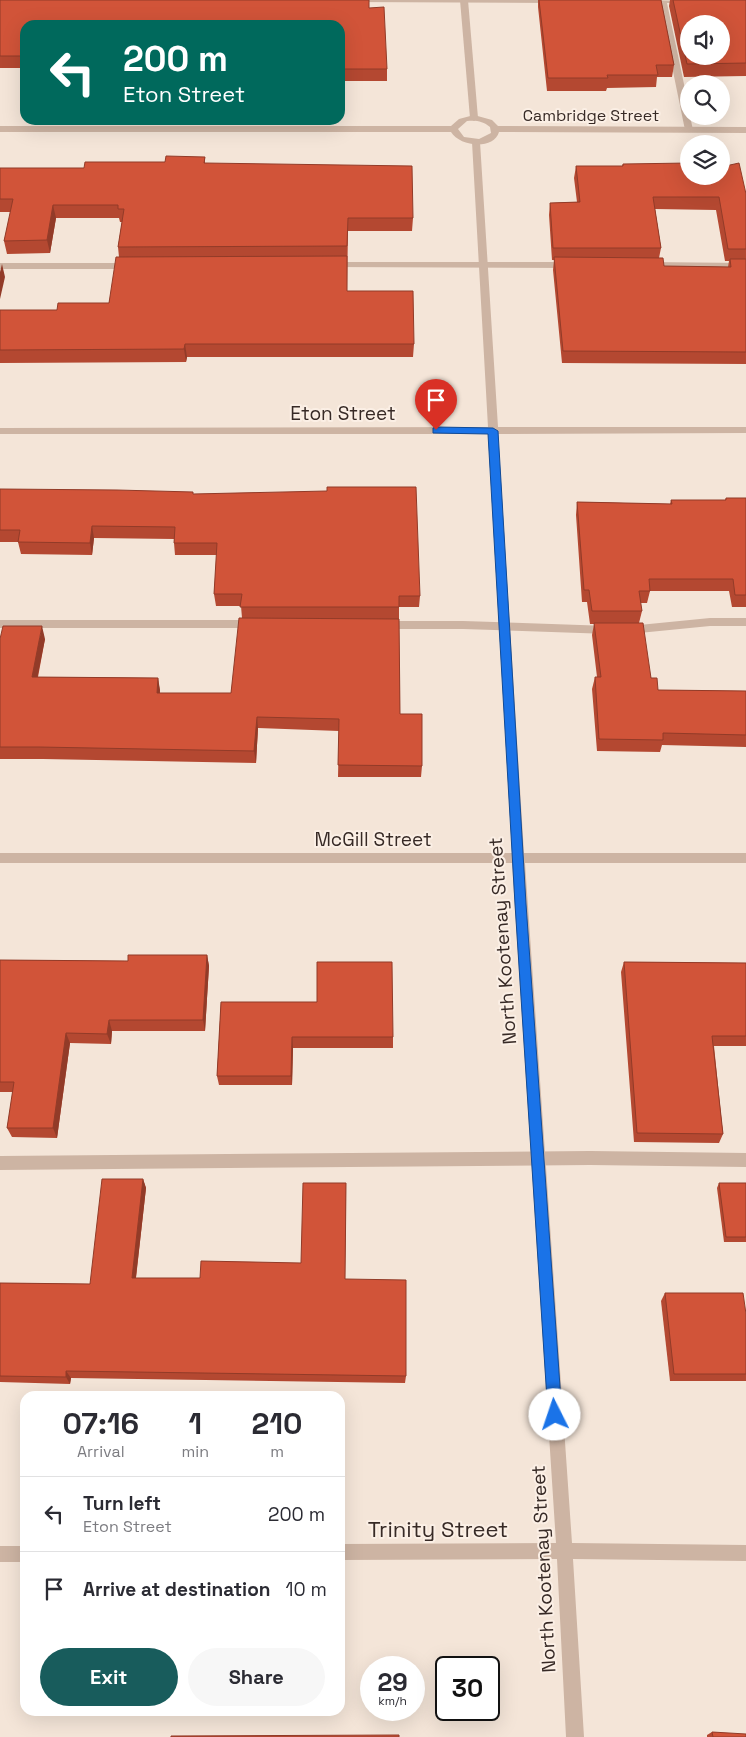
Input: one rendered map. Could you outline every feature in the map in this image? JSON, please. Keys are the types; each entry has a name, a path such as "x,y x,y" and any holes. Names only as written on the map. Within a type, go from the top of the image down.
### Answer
{"street":[{"path":"339,0 565,1"},
{"path":"464,0 474,118"},
{"path":"633,1 700,2"},
{"path":"662,1 689,130"},
{"path":"474,118 489,121 496,129 495,134 490,138 476,142 460,138 454,129 460,121 474,118"},
{"path":"0,129 454,129"},
{"name":"Cambridge Street","path":"496,129 746,130"},
{"name":"North Kootenay Street","path":"476,142 518,858 575,1737"},
{"path":"318,265 577,265"},
{"path":"636,265 746,266"},
{"path":"0,266 138,266"},
{"name":"Eton Street","path":"0,431 746,430"},
{"path":"374,624 632,630 710,622 746,622"},
{"path":"0,624 266,624"},
{"name":"McGill Street","path":"0,858 746,858"},
{"path":"0,1163 537,1159 746,1160"},
{"name":"Trinity Street","path":"345,1552 563,1551 746,1553"},
{"path":"0,1554 20,1554"}],"building":[{"path":"0,0 369,0 369,8 384,7 387,69 345,69 345,20 20,20 20,56 0,56"},
{"path":"539,0 661,0 674,65 656,65 658,75 607,75 608,78 548,78"},
{"path":"673,0 746,0 746,63 730,63 730,15 680,15 680,32"},
{"path":"166,156 205,157 204,163 412,166 413,218 348,218 347,246 118,247 124,209 118,209 118,205 53,205 47,240 4,241 13,199 0,199 0,168 84,168 85,162 165,162"},
{"path":"680,163 680,185 730,185 730,165 739,163 746,194 746,249 728,249 719,197 653,197 661,248 553,248 550,203 580,202 576,166 623,166 623,164"},
{"path":"347,256 347,291 413,291 414,344 185,344 184,349 0,350 0,310 57,310 58,303 109,303 116,257"},
{"path":"554,257 663,258 664,266 731,267 730,259 746,259 746,352 563,351"},
{"path":"327,487 416,487 420,596 399,596 399,607 240,607 242,594 214,594 217,543 174,543 175,527 92,526 90,543 18,542 20,530 0,530 0,489 117,490 193,492 193,494 327,491"},
{"path":"726,498 746,498 746,595 735,595 733,579 649,579 650,591 639,591 642,611 592,611 589,590 584,590 577,502 672,504 671,500 726,500"},
{"path":"239,618 399,619 400,714 422,714 422,766 338,765 339,719 257,717 254,751 0,747 0,639 3,626 42,626 32,677 158,678 157,693 231,693"},
{"path":"594,623 643,623 651,678 657,678 658,690 746,691 746,735 663,733 663,740 599,739 595,677 601,677"},
{"path":"128,955 207,955 203,1020 109,1020 107,1034 66,1033 53,1128 7,1128 14,1082 0,1082 0,960 128,961"},
{"path":"317,962 392,962 393,1037 292,1037 291,1076 217,1076 221,1002 317,1002"},
{"path":"624,962 746,963 746,1036 712,1036 723,1134 637,1133"},
{"path":"102,1179 143,1179 132,1278 200,1278 201,1261 301,1263 303,1183 346,1183 345,1279 406,1280 406,1376 66,1371 66,1377 0,1376 0,1283 90,1284"},
{"path":"719,1183 746,1183 746,1237 726,1237"},
{"path":"665,1293 743,1293 746,1314 746,1374 674,1374"},
{"path":"712,1732 746,1734 746,1737 713,1737"},
{"path":"399,1735 399,1737 171,1737 171,1736"}],"route":[{"path":"436,430 493,431 537,1159 555,1415"}]}
